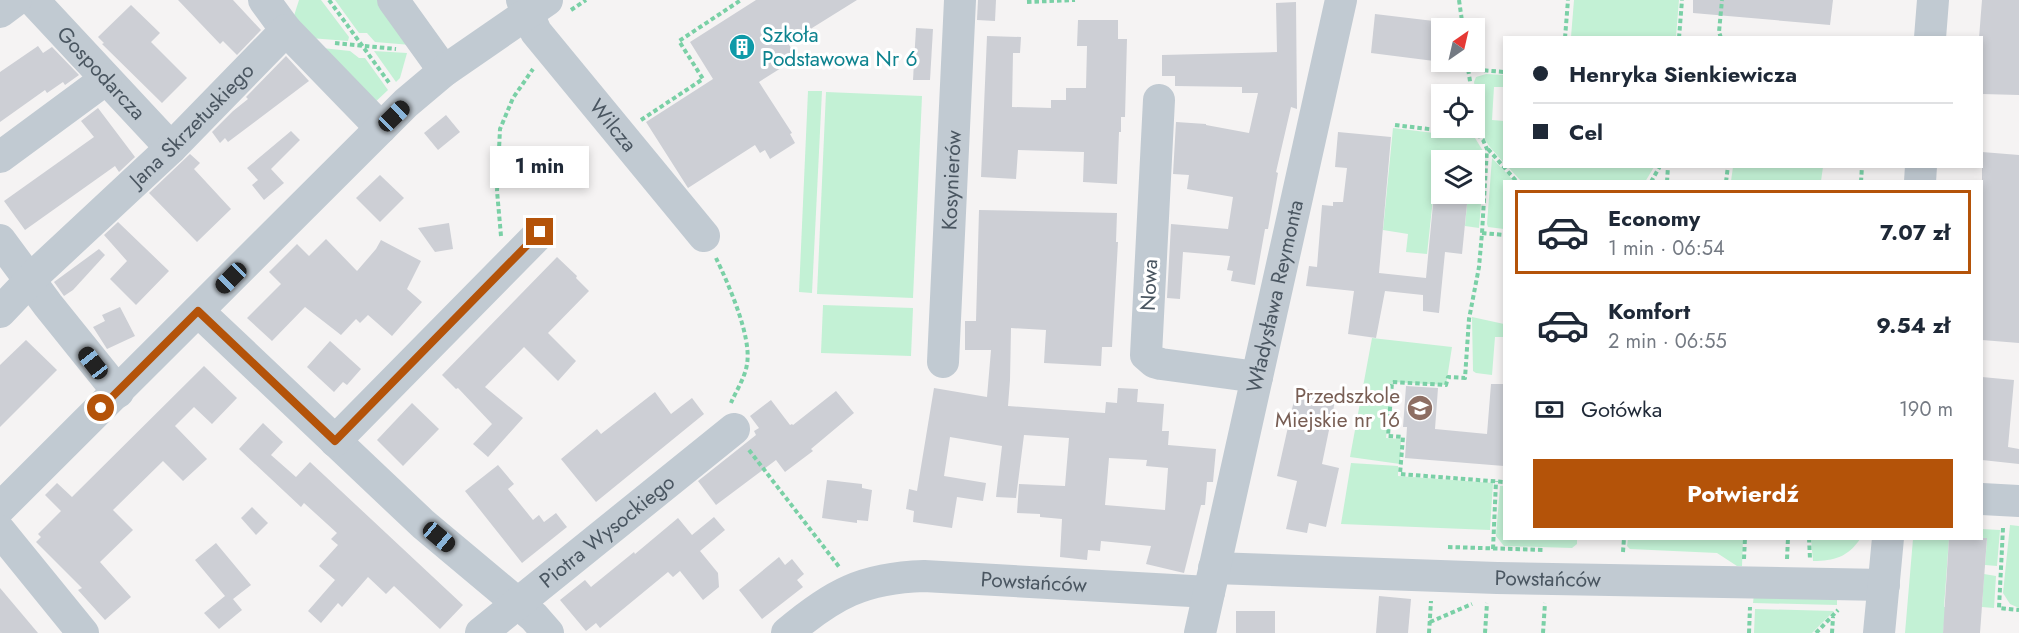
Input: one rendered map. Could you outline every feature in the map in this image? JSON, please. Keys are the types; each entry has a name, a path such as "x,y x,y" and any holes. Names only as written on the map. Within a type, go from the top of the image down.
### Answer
{"street":[{"path":"0,12 16,0"},
{"name":"Gospodarcza","path":"33,0 171,148"},
{"path":"264,0 291,36 381,128"},
{"path":"393,0 444,71"},
{"name":"Kosynierów","path":"943,362 960,0"},
{"name":"Władysława Reymonta","path":"1200,633 1341,0"},
{"path":"1930,36 1933,0"},
{"path":"0,508 406,103 444,71 536,18"},
{"name":"Wilcza","path":"536,18 704,236"},
{"name":"Jana Skrzetuskiego","path":"0,312 30,281 291,36"},
{"path":"0,157 106,79"},
{"name":"Nowa","path":"1159,100 1146,355 1161,364 1257,376"},
{"path":"335,441 540,232"},
{"path":"0,240 118,392"},
{"path":"198,311 423,524 518,603 548,633"},
{"name":"Piotra Wysockiego","path":"481,633 734,429"},
{"path":"1987,513 2019,501"},
{"path":"0,531 83,633"},
{"path":"1879,633 1888,540"},
{"name":"Powstańców","path":"787,633 854,581 924,576 1211,580 1497,578 1884,585"}],"path":[{"path":"329,0 406,103"},
{"path":"501,238 497,191 500,129 513,98 536,18 586,0"},
{"path":"634,124 704,79 679,41 741,0"},
{"path":"1027,2 1075,0"},
{"path":"1459,0 1462,18"},
{"path":"1565,36 1568,0"},
{"path":"1679,36 1682,0"},
{"path":"1720,36 1722,0"},
{"path":"291,36 411,50 423,41"},
{"path":"1485,70 1503,72"},
{"path":"1395,126 1431,130"},
{"path":"1481,138 1487,149 1503,167"},
{"path":"1487,149 1479,267 1469,319 1465,378 1448,377 1446,385 1392,382 1388,436 1403,437 1401,474 1503,482"},
{"path":"1504,168 1515,180"},
{"path":"1482,233 1503,235"},
{"path":"704,236 725,277 741,320 747,349 747,364 726,416 727,422 854,581"},
{"path":"1493,549 1496,481"},
{"path":"1987,513 2004,528 1999,608 2019,610"},
{"path":"1623,552 1624,540"},
{"path":"1744,568 1745,540"},
{"path":"1787,562 1788,540"},
{"path":"1809,540 1811,569"},
{"path":"1438,547 1549,550"},
{"path":"1614,552 1635,552"},
{"path":"1429,633 1432,591"},
{"path":"1430,622 1487,598"},
{"path":"1544,633 1546,600"},
{"path":"1749,633 1750,605"},
{"path":"1816,633 1840,607"},
{"path":"1832,633 1833,616"}],"green space":[{"path":"299,0 321,0 349,37 348,41 310,38 292,22"},
{"path":"335,0 379,0 411,45 375,42 367,33 359,33"},
{"path":"1574,0 1679,0 1676,36 1571,36"},
{"path":"313,47 350,51 359,58 365,58 388,90 372,105"},
{"path":"374,51 407,53 400,78 396,82"},
{"path":"1486,74 1503,75 1503,87 1494,87 1492,120 1503,121 1503,162 1484,138 1485,84 1474,84 1476,77"},
{"path":"808,91 822,91 812,293 799,292"},
{"path":"826,92 922,96 913,298 817,294"},
{"path":"1393,128 1431,133 1431,138 1475,138 1482,150 1431,150 1432,204 1427,254 1406,252 1408,234 1383,230"},
{"path":"1492,158 1513,180 1503,180 1503,229 1488,227"},
{"path":"1509,168 1653,168 1646,180 1520,180"},
{"path":"1733,168 1823,168 1821,180 1731,180"},
{"path":"1467,204 1481,204 1479,228 1465,226"},
{"path":"823,305 913,308 911,356 821,353"},
{"path":"1472,317 1503,324 1503,337 1495,337 1492,375 1473,371"},
{"path":"1372,338 1452,347 1446,385 1392,382 1386,438 1401,439 1400,464 1350,457"},
{"path":"1351,463 1398,466 1398,476 1493,483 1490,530 1341,524"},
{"path":"1500,486 1503,486 1503,540 1577,540 1577,544 1572,548 1504,546 1496,536"},
{"path":"2010,525 2019,526 2019,608 2010,604 2003,593"},
{"path":"1983,529 2000,530 1997,566 1985,565 1987,539 1983,538"},
{"path":"1628,540 1743,540 1742,566 1737,566 1717,553 1630,549 1627,546"},
{"path":"1811,540 1859,540 1851,550 1840,557 1813,561"},
{"path":"1913,540 1949,540 1944,607 1948,607 1947,624 1944,624 1943,633 1905,633"},
{"path":"1984,574 1996,576 1994,608 1982,607"},
{"path":"1754,594 1837,596 1837,605 1753,603"},
{"path":"1755,609 1834,611 1812,633 1754,633"}],"building":[{"path":"178,0 233,0 261,30 237,55 223,41 220,44"},
{"path":"756,0 857,0 788,43 797,58 759,82 792,133 790,134 795,143 770,159 765,150 760,153 755,145 688,188 646,122 713,79 690,42"},
{"path":"978,0 996,0 995,21 977,20"},
{"path":"1693,0 1833,0 1830,25 1693,13"},
{"path":"1982,0 2019,0 2019,95 1983,94 1983,36 1979,36"},
{"path":"1296,2 1297,109 1291,107 1276,172 1278,173 1268,229 1265,229 1255,285 1231,281 1233,271 1227,270 1230,256 1183,252 1180,299 1167,298 1171,224 1228,229 1233,197 1187,189 1189,175 1173,174 1176,122 1206,124 1249,133 1258,93 1242,93 1242,87 1175,86 1175,76 1162,76 1162,55 1277,52 1276,3"},
{"path":"131,5 160,33 151,42 187,78 162,103 102,44 104,43 98,37"},
{"path":"1375,14 1431,21 1431,61 1371,53"},
{"path":"1078,20 1118,20 1118,39 1127,39 1125,117 1121,117 1121,132 1119,132 1117,184 1083,182 1084,152 1018,150 1016,179 981,177 987,36 1021,37 1020,53 1013,53 1012,107 1051,108 1051,100 1066,100 1066,88 1086,88 1087,46 1077,46"},
{"path":"916,28 933,29 930,80 913,80"},
{"path":"38,46 43,53 52,47 79,75 65,85 63,82 47,93 45,90 0,122 0,72"},
{"path":"286,56 309,81 228,142 225,138 220,143 212,132 248,99 246,97"},
{"path":"98,108 135,157 119,172 115,166 25,230 4,201 94,137 81,121"},
{"path":"446,115 460,132 438,150 424,133"},
{"path":"291,131 300,140 271,169 284,183 264,200 252,185 258,180 247,168"},
{"path":"1338,132 1391,137 1379,273 1426,278 1433,204 1467,204 1462,254 1445,252 1439,313 1423,311 1423,295 1385,291 1376,338 1348,334 1354,291 1306,286 1309,266 1317,267 1322,205 1333,206 1333,202 1343,202 1347,168 1335,167"},
{"path":"1983,152 2019,155 2019,343 1983,340"},
{"path":"190,154 200,163 194,169 231,209 197,242 149,193"},
{"path":"380,175 404,198 380,222 356,198"},
{"path":"979,210 1117,213 1116,242 1118,242 1112,347 1102,347 1101,366 1044,363 1046,330 1011,328 1008,406 1105,413 1106,402 1117,403 1118,388 1138,389 1137,402 1164,404 1162,431 1169,431 1168,445 1216,449 1213,482 1207,482 1205,505 1201,505 1184,573 1146,564 1151,546 1101,541 1100,551 1088,550 1087,560 1060,557 1062,519 1040,517 1040,514 1017,513 1019,484 1065,486 1069,438 1024,435 1016,498 996,497 1002,446 950,437 944,476 986,483 983,501 957,497 952,528 913,522 914,511 906,509 909,489 917,491 934,388 987,397 991,350 965,350 965,321 976,321","holes":["1109,458 1147,460 1146,466 1168,468 1165,510 1105,505"]},
{"path":"118,222 169,271 136,305 110,279 127,261 104,235"},
{"path":"449,223 453,249 435,252 418,228"},
{"path":"326,239 357,271 381,240 421,261 407,289 422,302 392,336 368,315 360,323 356,319 341,335 305,307 272,341 247,318 281,284 269,272 297,244 309,256"},
{"path":"99,249 105,255 73,290 64,296 54,282"},
{"path":"557,257 589,291 548,333 576,361 558,381 524,347 485,387 523,418 488,457 473,444 492,424 458,388 456,389 442,375"},
{"path":"120,307 135,336 107,349 93,327 105,321 102,315"},
{"path":"26,340 57,370 0,427 0,365"},
{"path":"330,341 361,369 347,385 343,382 334,392 307,367"},
{"path":"204,366 237,398 212,424 194,407 175,426 207,459 183,481 163,461 113,510 133,530 100,562 131,597 105,620 78,590 82,588 36,542 41,537 38,534 61,511 45,495 57,483 72,497"},
{"path":"1983,377 2014,380 2008,447 2019,449 2019,464 1983,460"},
{"name":"Przedszkole Miejskie nr 16","path":"1491,384 1503,384 1503,466 1405,458 1407,427 1403,427 1406,386 1438,388 1435,429 1487,434"},
{"path":"1297,387 1336,396 1322,464 1339,468 1326,527 1309,523 1307,533 1286,529 1297,481 1277,476"},
{"path":"836,391 854,413 811,449 813,451 785,472 776,460 716,505 698,481 756,435 754,431 759,428 750,416 771,400 790,425 793,425"},
{"path":"655,392 671,414 692,398 704,414 596,502 561,459 597,429 601,434"},
{"path":"412,403 439,429 403,466 377,440"},
{"path":"263,423 283,442 271,455 296,477 310,462 463,605 440,629 394,586 386,594 368,577 342,607 338,603 321,623 308,611 335,580 319,566 338,545 331,539 337,533 304,503 301,507 239,449"},
{"path":"498,465 514,484 508,489 533,520 539,515 544,522 556,513 567,527 522,563 465,491"},
{"path":"827,480 862,484 862,488 872,490 868,521 857,520 857,523 822,518"},
{"path":"252,507 268,523 256,535 241,518"},
{"path":"714,517 725,530 700,551 718,573 719,587 703,600 680,571 673,577 668,572 600,628 596,623 586,631 560,600 585,580 591,587 678,518 692,535"},
{"path":"1987,538 1980,633 1943,633 1949,540"},
{"path":"216,543 251,585 233,599 242,610 219,629 204,613 225,596 195,560"},
{"path":"779,557 785,565 792,559 804,574 797,580 803,587 762,619 739,590"},
{"path":"0,588 38,633 0,633"},
{"path":"1379,596 1411,599 1408,633 1376,633"},
{"path":"1236,611 1275,611 1275,633 1236,633"}],"place":[{"name":"Szkoła Podstawowa Nr 6","path":"742,47"},
{"name":"Przedszkole Miejskie nr 16","path":"1420,408"}],"route":[{"path":"101,408 198,311 335,441 540,232"}]}
